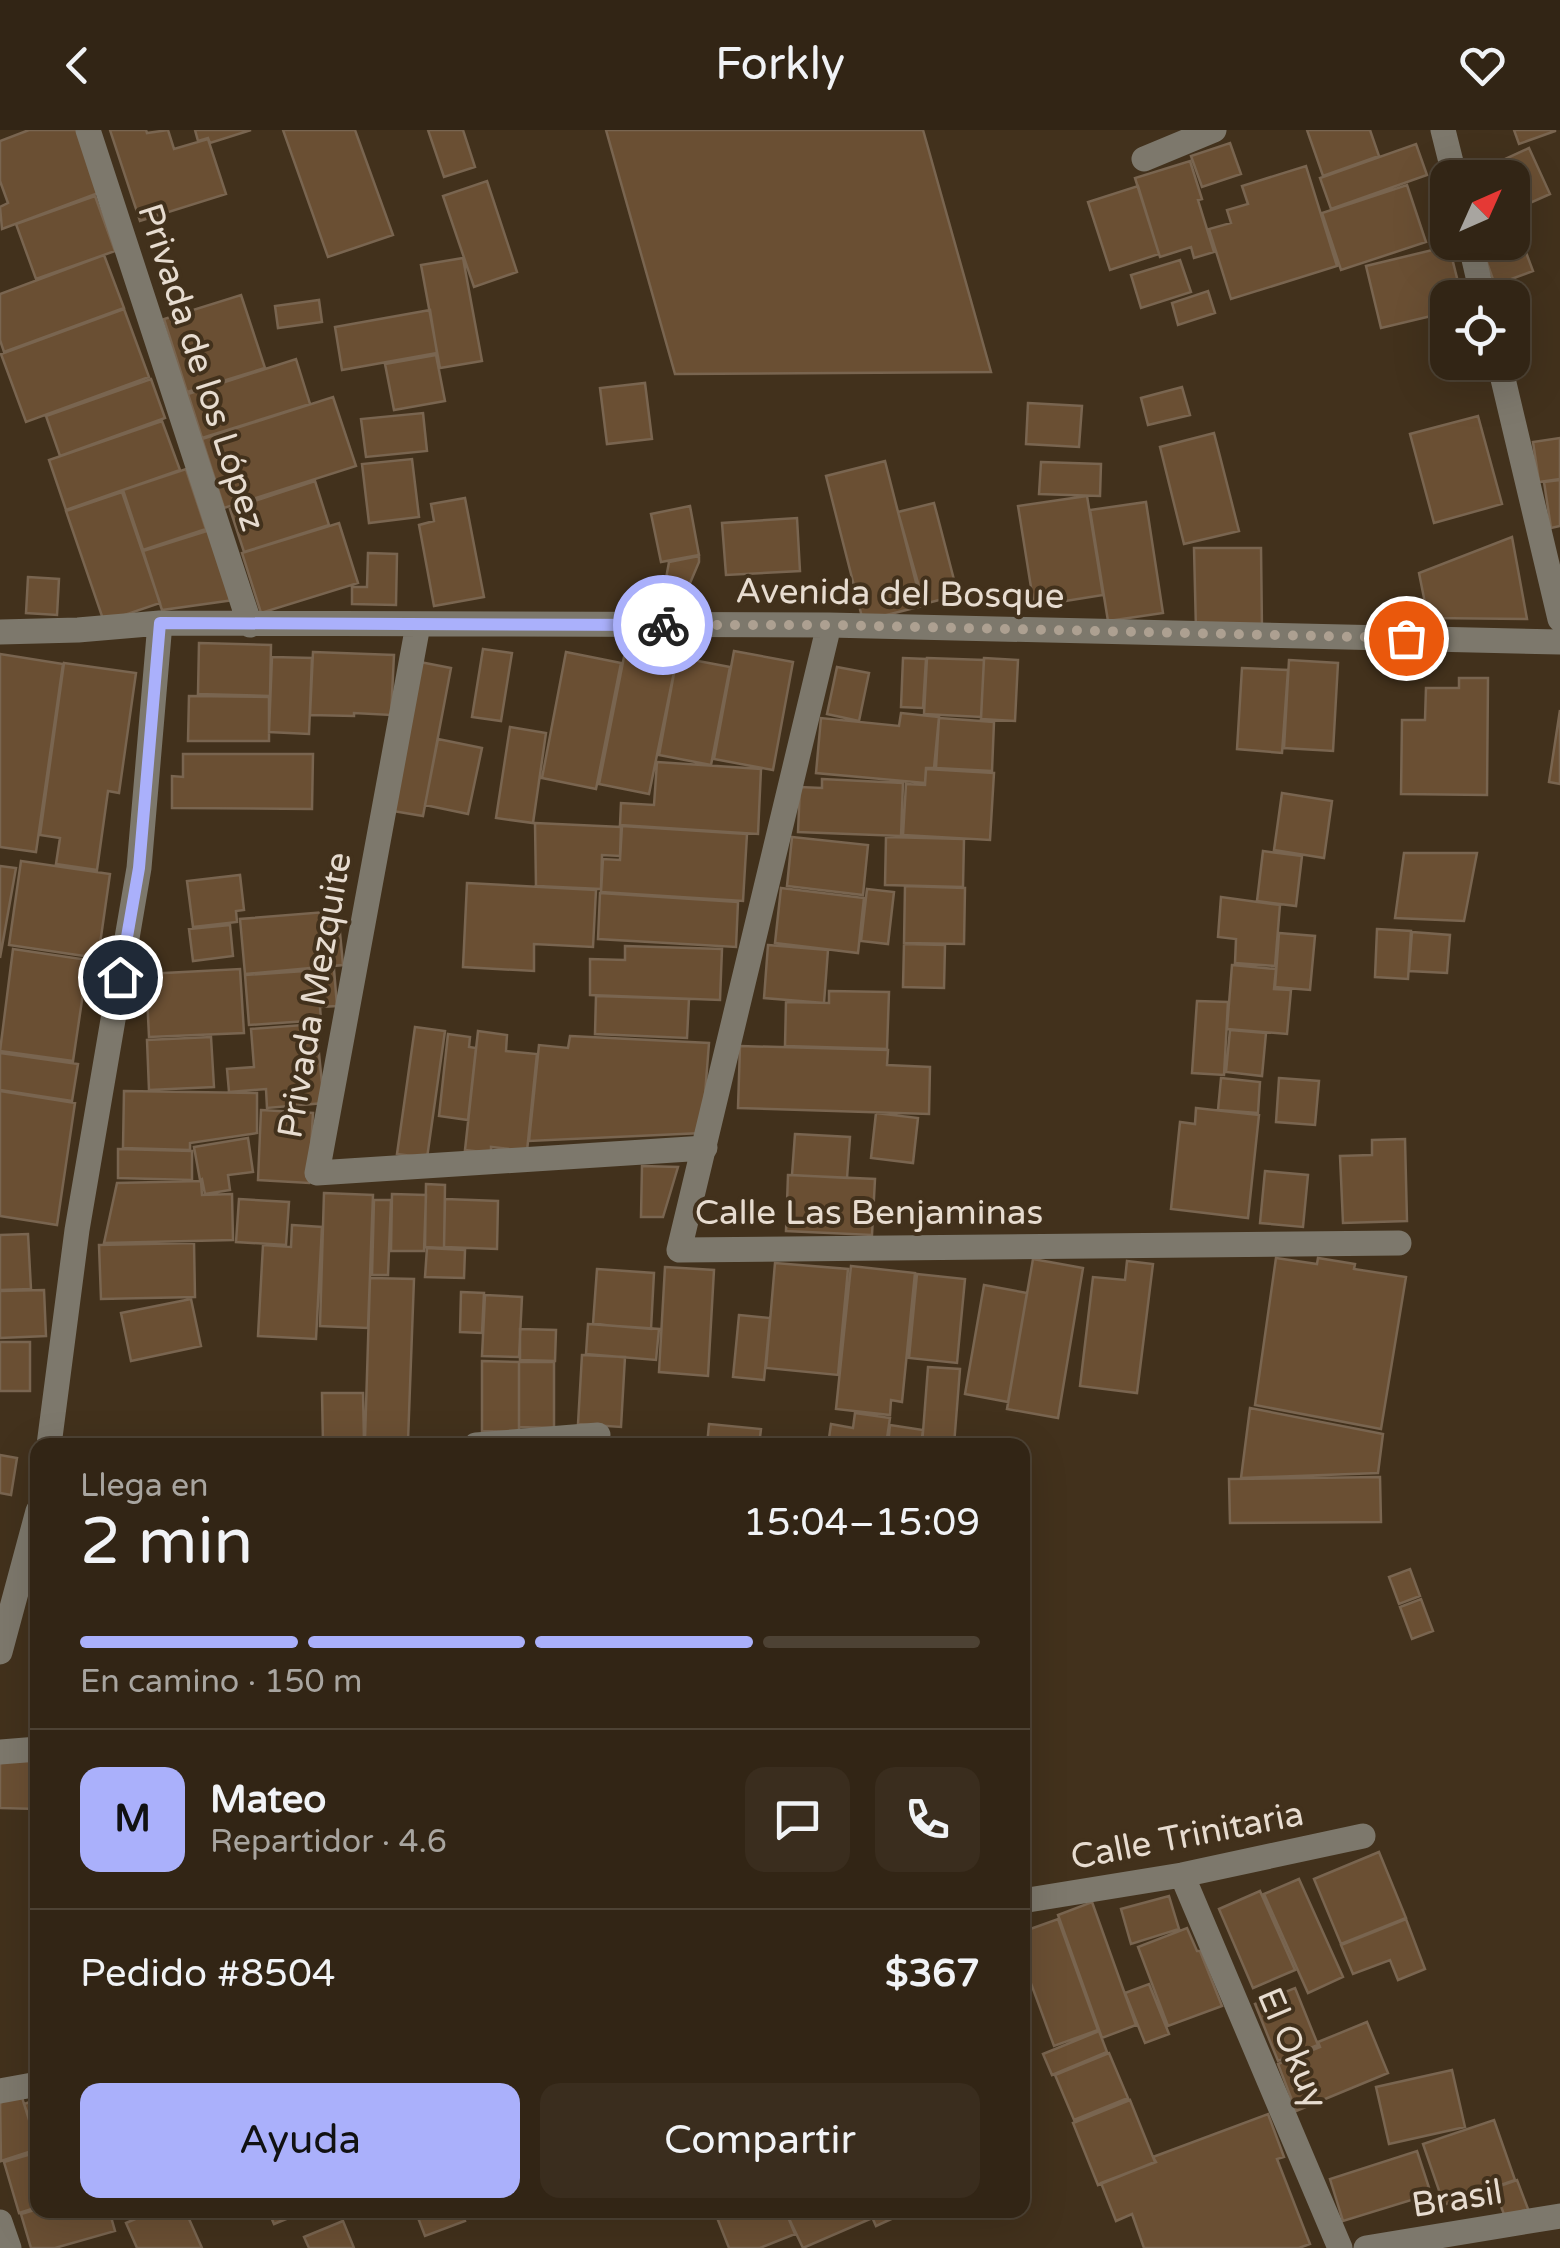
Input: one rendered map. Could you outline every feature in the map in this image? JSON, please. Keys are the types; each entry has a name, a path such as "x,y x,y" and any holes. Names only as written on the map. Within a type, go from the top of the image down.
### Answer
{"street":[{"name":"Privada de los López","path":"88,130 250,625"},
{"path":"1144,158 1214,130"},
{"path":"1443,130 1450,160"},
{"path":"1503,380 1560,619"},
{"name":"Avenida del Bosque","path":"0,632 160,623 829,625 1560,642"},
{"path":"50,1438 77,1230 139,868 160,623"},
{"name":"Privada Mezquite","path":"418,625 317,1172 704,1148"},
{"name":"Calle Las Benjaminas","path":"829,625 678,1250 1399,1243"},
{"path":"571,1438 598,1436"},
{"path":"0,1652 30,1541"},
{"path":"0,1752 30,1750"},
{"name":"Calle Trinitaria","path":"1030,1900 1182,1875 1363,1836"},
{"name":"El Okuy","path":"1182,1875 1340,2248"},
{"path":"0,2091 30,2085"},
{"name":"Brasil","path":"1366,2248 1560,2216"},
{"path":"0,2222 9,2248"}],"building":[{"path":"29,130 77,130 101,192 2,229 0,207 8,203 0,181 0,141"},
{"path":"110,130 168,130 174,149 208,139 226,194 140,221"},
{"path":"195,130 251,130 210,143 208,138 198,141"},
{"path":"283,130 355,130 393,235 328,257"},
{"path":"428,130 463,130 475,167 444,177"},
{"path":"606,130 923,130 991,372 675,374"},
{"path":"1307,130 1370,130 1379,156 1323,176"},
{"path":"1514,130 1555,130 1555,131 1519,144"},
{"path":"1230,143 1241,174 1202,187 1191,156"},
{"path":"1416,144 1427,175 1331,209 1320,178"},
{"path":"1529,148 1550,194 1530,203 1530,160 1503,160"},
{"path":"1190,161 1214,252 1194,258 1191,247 1160,257 1135,178"},
{"path":"1306,166 1337,266 1231,299 1209,229 1231,223 1227,210 1248,204 1242,186"},
{"path":"487,181 517,272 474,287 443,196"},
{"path":"1407,185 1426,242 1341,270 1322,213"},
{"path":"1138,186 1159,254 1110,270 1088,202"},
{"path":"95,196 115,251 36,279 16,224"},
{"path":"1430,251 1430,260 1452,260 1458,280 1430,280 1430,316 1381,328 1366,266"},
{"path":"104,255 124,308 4,352 0,340 0,294"},
{"path":"463,258 482,361 440,368 421,265"},
{"path":"1180,260 1191,292 1141,308 1131,275"},
{"path":"1486,260 1529,260 1533,271 1509,280 1493,280"},
{"path":"1208,291 1215,313 1178,325 1172,303"},
{"path":"241,295 265,368 187,392 164,319"},
{"path":"319,300 322,322 278,328 275,306"},
{"path":"124,309 149,377 26,422 1,354"},
{"path":"430,310 437,353 342,370 335,327"},
{"path":"436,355 445,401 394,410 385,364"},
{"path":"296,359 310,404 202,438 188,394"},
{"path":"151,379 165,418 60,456 46,416"},
{"path":"645,383 652,439 607,444 600,388"},
{"path":"1182,387 1190,415 1148,425 1141,398"},
{"path":"333,397 356,466 224,508 202,439"},
{"path":"1028,403 1082,406 1079,447 1026,444"},
{"path":"423,413 427,451 366,457 361,419"},
{"path":"1478,416 1502,504 1434,523 1410,434"},
{"path":"162,421 180,470 66,510 49,460"},
{"path":"1214,433 1239,531 1184,544 1160,447"},
{"path":"1560,438 1560,479 1539,482 1533,442"},
{"path":"412,459 419,517 369,523 362,464"},
{"path":"885,461 922,606 863,621 826,476"},
{"path":"1041,462 1101,464 1100,496 1039,494"},
{"path":"186,469 206,529 143,550 123,490"},
{"path":"1560,480 1560,526 1551,528 1544,482"},
{"path":"315,481 329,525 244,552 230,509"},
{"path":"122,492 160,603 104,622 66,511"},
{"path":"1087,496 1103,595 1034,606 1018,506"},
{"path":"465,498 484,597 434,606 419,525 434,521 431,504"},
{"path":"1146,502 1163,613 1108,621 1090,510"},
{"path":"934,503 958,595 924,604 898,512"},
{"path":"690,506 699,555 661,562 651,514"},
{"path":"797,518 800,571 726,575 722,523"},
{"path":"339,523 358,583 261,613 242,553"},
{"path":"210,530 234,600 162,610 143,551"},
{"path":"1512,537 1527,619 1428,618 1419,573"},
{"path":"1194,548 1261,548 1262,630 1196,630"},
{"path":"368,553 397,554 396,605 352,604 352,587 367,587"},
{"path":"699,556 682,602 661,606 669,562"},
{"path":"28,577 59,579 57,615 26,613"},
{"path":"199,643 271,645 270,696 198,694"},
{"path":"483,649 512,653 501,721 472,717"},
{"path":"734,651 793,662 773,770 714,759"},
{"path":"313,652 394,655 391,715 310,715"},
{"path":"566,652 621,663 596,789 542,778"},
{"path":"0,654 63,664 36,852 0,847"},
{"path":"272,657 312,658 309,734 269,732"},
{"path":"624,657 675,667 649,794 599,784"},
{"path":"677,657 730,667 711,765 659,755"},
{"path":"903,658 926,659 923,708 901,707"},
{"path":"927,658 984,660 981,717 924,714"},
{"path":"984,658 1018,660 1015,721 981,719"},
{"path":"1289,660 1338,663 1333,751 1284,748"},
{"path":"420,662 451,668 423,816 393,811"},
{"path":"64,663 136,673 119,793 108,791 97,870 56,864 60,838 40,835"},
{"path":"837,667 869,673 859,721 827,714"},
{"path":"1242,668 1288,670 1282,753 1237,749"},
{"path":"1459,678 1488,678 1487,795 1401,794 1402,720 1425,720 1426,688 1459,688"},
{"path":"189,696 269,697 269,741 188,741"},
{"path":"1560,710 1560,784 1549,782"},
{"path":"901,713 939,717 934,768 926,768 925,783 816,773 821,718 899,726"},
{"path":"939,718 994,722 992,771 936,768"},
{"path":"510,727 546,733 533,823 496,818"},
{"path":"438,739 482,748 468,814 425,805"},
{"path":"183,754 313,754 312,809 172,808 172,776 183,777"},
{"path":"657,762 761,769 758,834 620,825 621,803 654,805"},
{"path":"926,769 994,773 990,840 903,835 906,784 925,785"},
{"path":"822,779 903,783 901,836 798,832 800,787 822,788"},
{"path":"1282,793 1332,801 1324,858 1274,850"},
{"path":"535,823 621,827 620,856 602,855 601,889 536,886"},
{"path":"622,826 747,834 743,901 601,892 603,859 620,860"},
{"path":"792,837 868,845 863,895 787,886"},
{"path":"886,837 964,839 963,887 885,885"},
{"path":"1263,851 1302,856 1296,906 1257,901"},
{"path":"1404,853 1477,853 1464,921 1395,918"},
{"path":"21,861 110,874 98,958 9,945"},
{"path":"0,866 16,868 0,958"},
{"path":"240,875 244,910 236,911 237,922 193,927 187,881"},
{"path":"467,883 596,890 593,947 534,944 534,971 463,967"},
{"path":"905,886 965,888 964,944 904,943"},
{"path":"781,888 864,898 858,953 775,943"},
{"path":"867,889 894,892 888,944 861,941"},
{"path":"600,893 738,902 736,947 598,939"},
{"path":"1221,897 1280,905 1275,966 1235,963 1236,939 1218,937"},
{"path":"338,911 343,965 245,974 240,919"},
{"path":"230,925 233,956 193,961 189,929"},
{"path":"1377,929 1411,931 1408,979 1375,977"},
{"path":"1412,932 1450,935 1447,973 1409,971"},
{"path":"1279,933 1315,936 1310,990 1275,987"},
{"path":"904,944 945,945 944,988 903,987"},
{"path":"768,945 828,950 824,1003 764,998"},
{"path":"625,946 722,949 720,1000 590,995 590,959 625,960"},
{"path":"13,949 88,960 73,1061 0,1051"},
{"path":"1232,965 1276,969 1274,989 1291,990 1287,1034 1227,1029"},
{"path":"240,969 244,1033 149,1037 146,974"},
{"path":"334,969 337,1006 320,1007 321,1020 249,1025 245,975"},
{"path":"829,991 889,992 887,1049 785,1046 786,1002 829,1003"},
{"path":"596,996 689,999 687,1038 595,1034"},
{"path":"1197,1001 1228,1002 1224,1075 1192,1073"},
{"path":"316,1024 324,1103 267,1108 266,1089 229,1092 227,1069 254,1067 251,1029"},
{"path":"415,1027 445,1031 427,1158 397,1154"},
{"path":"1230,1030 1266,1033 1262,1076 1226,1072"},
{"path":"478,1031 507,1035 506,1051 537,1054 527,1151 491,1147 491,1153 465,1150"},
{"path":"448,1034 470,1037 469,1047 476,1048 468,1120 439,1116"},
{"path":"570,1036 709,1043 702,1133 529,1141 539,1045 568,1048"},
{"path":"211,1037 214,1087 149,1090 147,1040"},
{"path":"740,1046 888,1050 887,1065 930,1067 929,1114 738,1108"},
{"path":"0,1053 78,1064 72,1101 0,1090"},
{"path":"1221,1078 1260,1082 1258,1113 1218,1110"},
{"path":"1279,1078 1319,1081 1315,1125 1276,1122"},
{"path":"0,1091 75,1103 57,1225 0,1216"},
{"path":"124,1091 257,1093 257,1133 190,1143 190,1150 123,1148"},
{"path":"1196,1108 1259,1115 1248,1218 1171,1209 1180,1122 1195,1124"},
{"path":"261,1110 313,1113 309,1183 258,1180"},
{"path":"876,1113 918,1118 913,1163 871,1158"},
{"path":"795,1134 850,1137 847,1178 792,1175"},
{"path":"248,1138 253,1172 228,1175 230,1190 205,1194 194,1147"},
{"path":"1405,1139 1407,1221 1343,1223 1340,1156 1372,1155 1372,1140"},
{"path":"118,1149 192,1151 192,1180 118,1178"},
{"path":"642,1166 678,1167 663,1217 641,1217"},
{"path":"1265,1171 1308,1175 1303,1227 1260,1223"},
{"path":"788,1175 875,1179 872,1235 786,1231"},
{"path":"201,1181 202,1195 232,1194 233,1240 104,1243 117,1183"},
{"path":"426,1184 445,1185 444,1248 425,1247"},
{"path":"324,1193 373,1195 368,1328 320,1326"},
{"path":"392,1194 426,1195 424,1251 391,1251"},
{"path":"239,1199 289,1202 286,1245 236,1242"},
{"path":"445,1199 498,1201 497,1249 444,1247"},
{"path":"374,1200 391,1200 388,1275 372,1275"},
{"path":"292,1225 322,1227 316,1339 258,1336 263,1245 291,1247"},
{"path":"28,1234 31,1289 0,1290 0,1235"},
{"path":"194,1243 195,1297 101,1299 99,1245"},
{"path":"427,1248 465,1250 464,1278 425,1277"},
{"path":"1276,1258 1317,1264 1318,1258 1355,1264 1354,1269 1406,1277 1381,1429 1255,1405"},
{"path":"1033,1259 1083,1268 1058,1418 1007,1409"},
{"path":"1127,1261 1153,1264 1137,1393 1080,1386 1093,1277 1125,1280"},
{"path":"775,1263 848,1269 838,1375 766,1368"},
{"path":"851,1266 915,1273 902,1402 891,1400 890,1415 836,1409"},
{"path":"665,1267 714,1270 708,1376 659,1372"},
{"path":"597,1269 654,1273 651,1329 593,1324"},
{"path":"917,1274 965,1279 957,1363 909,1358"},
{"path":"370,1278 414,1279 408,1438 365,1438"},
{"path":"984,1285 1027,1293 1008,1402 965,1394"},
{"path":"44,1290 46,1336 0,1338 0,1291"},
{"path":"461,1292 484,1293 482,1333 460,1332"},
{"path":"485,1295 522,1297 519,1357 482,1356"},
{"path":"191,1299 201,1346 131,1361 121,1313"},
{"path":"739,1315 770,1318 764,1380 733,1377"},
{"path":"588,1324 659,1329 656,1360 586,1354"},
{"path":"520,1329 556,1330 555,1361 520,1360"},
{"path":"0,1342 30,1342 30,1391 0,1391"},
{"path":"582,1355 625,1357 621,1427 578,1424"},
{"path":"482,1361 519,1362 519,1432 482,1431"},
{"path":"519,1362 554,1362 554,1428 519,1427"},
{"path":"928,1367 960,1369 955,1438 923,1438"},
{"path":"322,1393 363,1393 364,1438 323,1438"},
{"path":"1250,1408 1383,1434 1378,1473 1241,1478"},
{"path":"855,1413 890,1418 887,1438 829,1438 831,1424 853,1428"},
{"path":"709,1424 761,1429 760,1438 708,1438"},
{"path":"890,1425 923,1430 922,1438 889,1438"},
{"path":"0,1455 17,1458 11,1495 0,1493"},
{"path":"1380,1477 1381,1522 1230,1523 1229,1479"},
{"path":"1410,1569 1420,1596 1399,1604 1389,1577"},
{"path":"1421,1599 1433,1631 1412,1639 1400,1607"},
{"path":"0,1759 30,1760 30,1809 0,1808"},
{"path":"1379,1852 1406,1918 1341,1944 1314,1879"},
{"path":"1299,1879 1343,1977 1308,1993 1264,1894"},
{"path":"1260,1891 1295,1970 1253,1988 1219,1909"},
{"path":"1169,1896 1179,1929 1131,1944 1121,1909"},
{"path":"1092,1902 1136,2025 1102,2038 1058,1915"},
{"path":"1058,1919 1098,2030 1054,2046 1030,1981 1030,1929"},
{"path":"1406,1919 1425,1969 1398,1980 1390,1960 1353,1974 1341,1945"},
{"path":"1187,1928 1222,2006 1168,2026 1138,1947"},
{"path":"1149,1984 1169,2034 1145,2043 1125,1993"},
{"path":"1295,1988 1318,2045 1278,2061 1255,2004"},
{"path":"1367,2022 1388,2073 1296,2111 1278,2064"},
{"path":"1099,2031 1107,2052 1052,2075 1043,2054"},
{"path":"1109,2053 1128,2098 1074,2120 1055,2075"},
{"path":"1452,2070 1465,2127 1389,2144 1376,2087"},
{"path":"20,2091 30,2123 30,2152 1,2161 0,2097"},
{"path":"1130,2100 1155,2162 1098,2185 1073,2123"},
{"path":"1268,2114 1284,2157 1277,2159 1310,2244 1299,2248 1144,2248 1132,2214 1116,2221 1101,2183 1156,2162 1153,2157"},
{"path":"1494,2120 1515,2180 1444,2205 1423,2144"},
{"path":"1417,2151 1431,2194 1343,2221 1330,2179"},
{"path":"30,2154 30,2210 19,2213 4,2162"},
{"path":"1517,2180 1528,2209 1505,2217 1494,2188"},
{"path":"30,2211 30,2218 111,2218 115,2231 55,2248 31,2248 21,2214"},
{"path":"138,2218 189,2218 202,2248 137,2248 126,2223"},
{"path":"418,2218 464,2218 465,2221 425,2236"},
{"path":"717,2218 788,2218 795,2234 760,2248 729,2248"},
{"path":"789,2218 870,2219 803,2248"},
{"path":"872,2218 894,2218 876,2226"},
{"path":"343,2221 354,2248 309,2248 304,2237"}],"way so far":[{"path":"663,625 1406,638"}],"route":[{"path":"120,977 139,868 160,623 663,625"}]}
